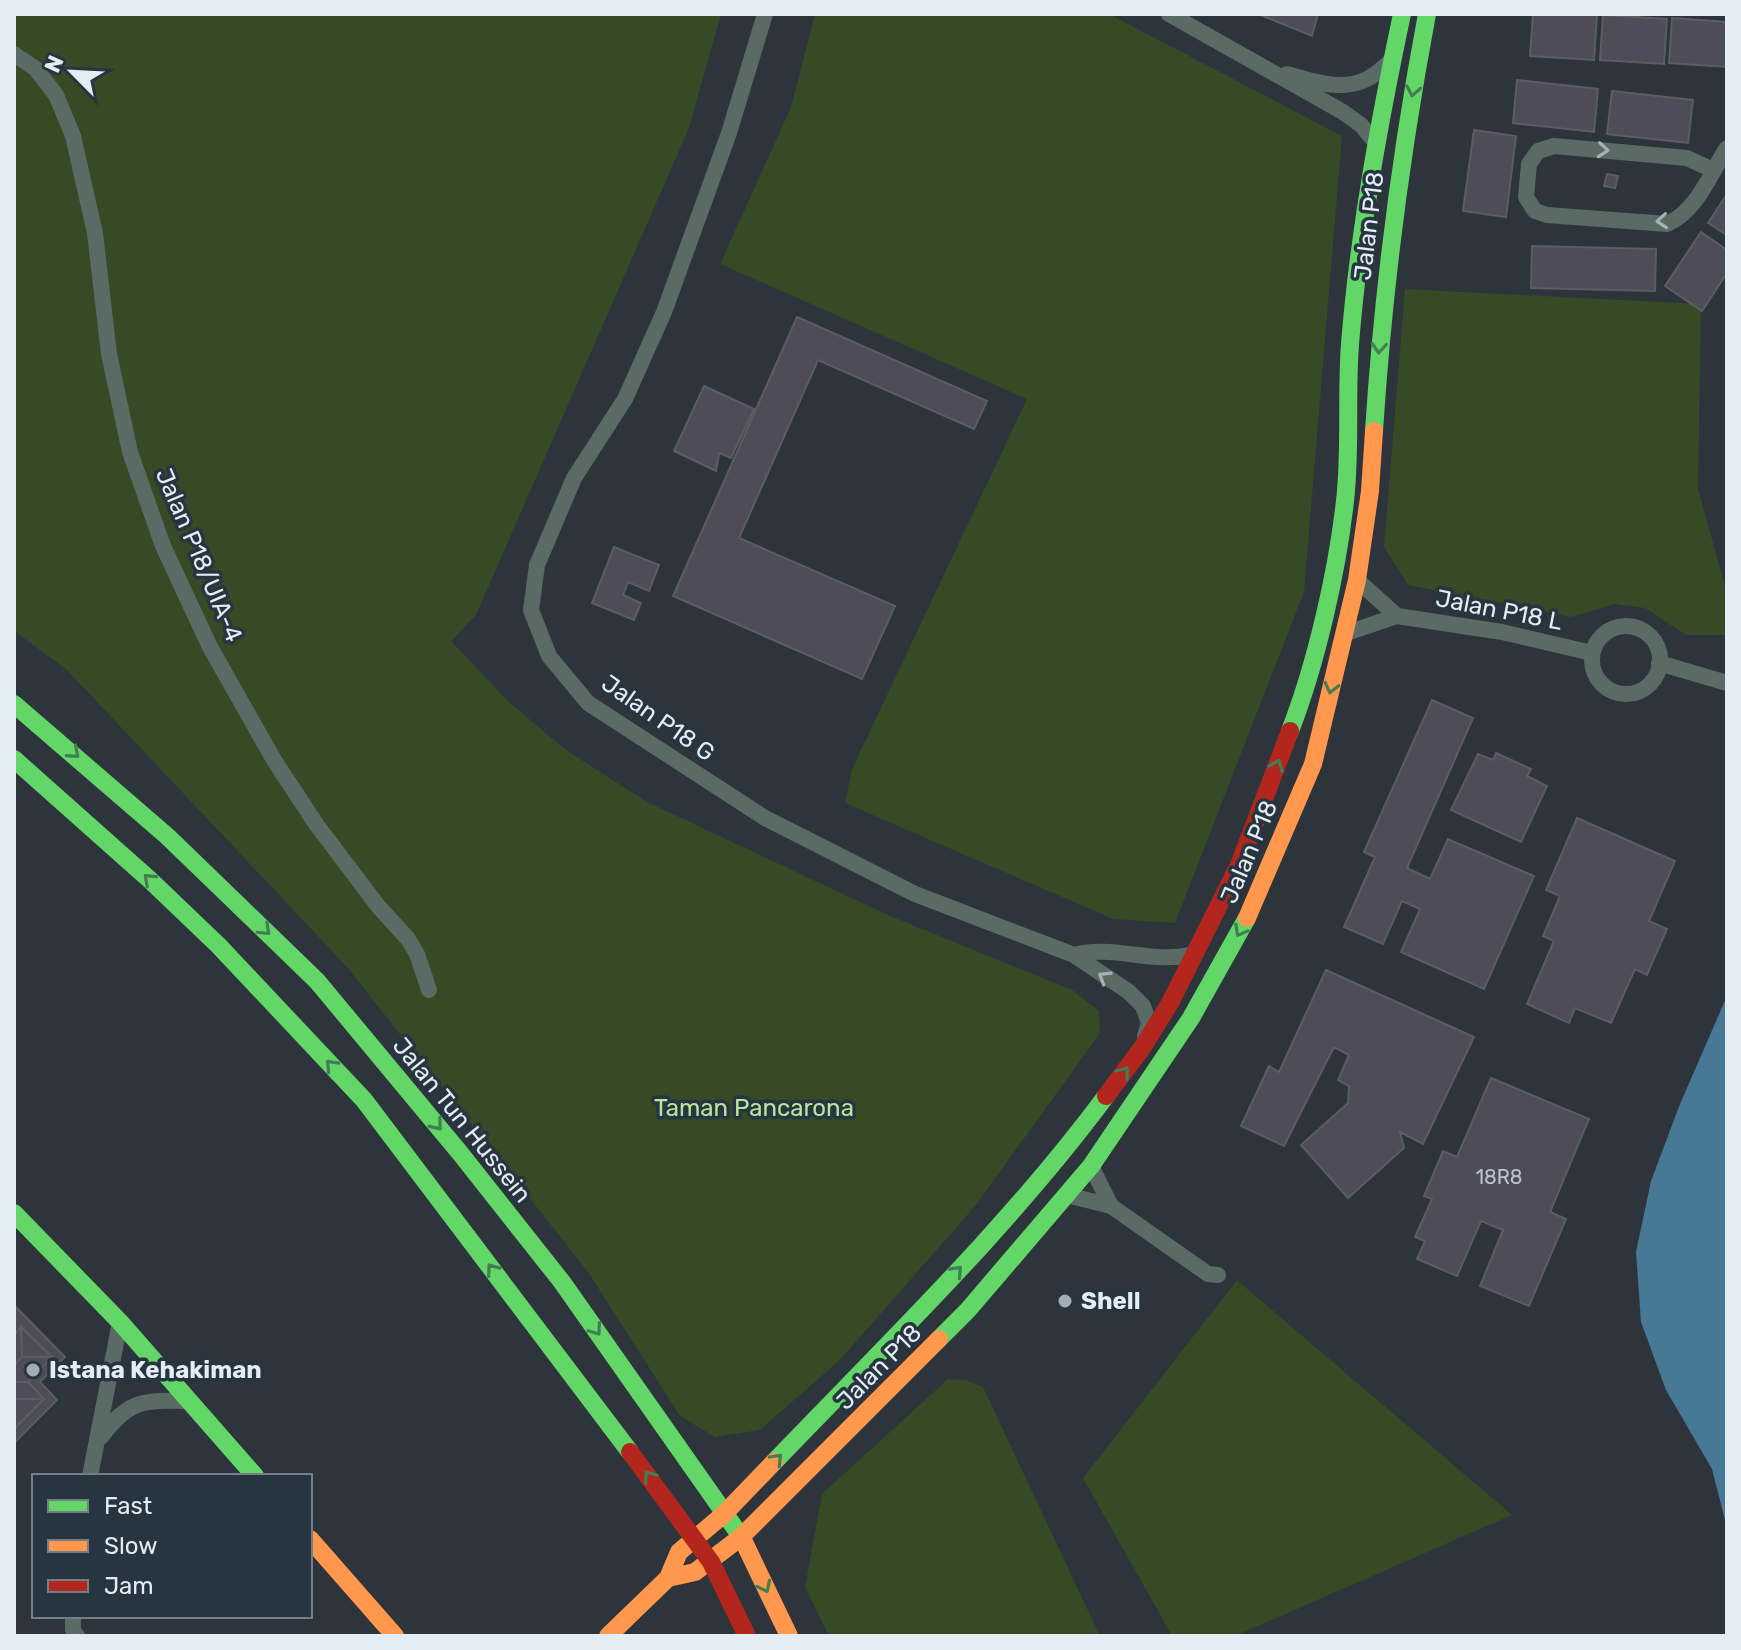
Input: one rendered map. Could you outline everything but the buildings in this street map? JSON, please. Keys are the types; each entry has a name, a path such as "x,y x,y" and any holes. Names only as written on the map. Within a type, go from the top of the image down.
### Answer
{"street":[{"name":"Jalan P18 G","path":"765,14 729,133 664,312 625,399 574,478 537,565 531,610 549,656 588,703 765,818 915,894 1074,955 1129,992 1143,1006 1149,1023 1142,1048"},
{"path":"1169,14 1343,112 1361,125 1375,142"},
{"name":"Jalan P18","path":"668,1578 679,1552 723,1515 958,1271 1059,1159 1142,1048 1170,1003 1239,865 1302,700 1327,601 1345,501 1350,344 1375,142 1402,14"},
{"name":"Jalan P18","path":"668,1578 695,1572 741,1537 968,1310 1091,1166 1191,1018 1249,915 1313,764 1357,580 1370,491 1381,322 1406,127 1427,14"},
{"name":"Jalan P18/UIA-4","path":"14,54 36,69 56,95 73,136 95,233 109,354 130,452 163,546 210,647 274,760 316,824 378,906 408,939 417,954 429,990"},
{"path":"1258,66 1321,84 1349,85 1368,79 1392,60"},
{"path":"1713,170 1687,158 1554,146 1538,151 1529,164 1526,197 1535,211 1547,215 1667,224 1682,218 1691,207 1727,148"},
{"path":"1357,580 1397,616"},
{"name":"Jalan P18 L","path":"1344,634 1397,616 1502,632 1592,653"},
{"path":"1631,626 1649,635 1659,652 1659,663 1649,684 1633,693 1621,694 1611,691 1595,675 1592,653 1602,635 1611,629 1631,626"},
{"path":"1659,663 1727,683"},
{"name":"Jalan Tun Hussein","path":"14,704 167,836 317,981 562,1282 741,1537 789,1636"},
{"path":"14,759 219,946 364,1100 695,1539 711,1562 747,1636"},
{"name":"Jalan P18 G","path":"1074,955 1098,952 1166,959 1194,954"},
{"path":"1091,1166 1111,1206"},
{"path":"1067,1195 1111,1206 1208,1274 1218,1275"},
{"path":"14,1213 120,1322 253,1474"},
{"path":"90,1474 120,1322"},
{"path":"97,1441 128,1408 150,1400 189,1401"},
{"path":"312,1541 395,1636"},
{"path":"608,1636 668,1578"}],"green space":[{"name":"Taman Pancarona","path":"14,14 721,14 689,128 476,615 451,641 510,703 566,750 647,802 888,915 1072,990 1099,1011 1100,1033 976,1205 840,1360 760,1430 715,1437 680,1416 588,1272 347,967 66,669 14,631"},
{"path":"815,14 1109,14 1342,136 1304,592 1175,923 1113,919 845,803 852,769 1027,399 720,264 791,107"},
{"path":"1405,289 1701,304 1698,489 1727,593 1727,635 1686,635 1645,608 1615,604 1571,617 1408,585 1384,547"},
{"path":"1237,1280 1512,1515 1235,1636 1172,1636 1083,1478"},
{"path":"948,1379 966,1380 983,1387 1100,1636 829,1636 805,1587 822,1494"}],"water":[{"path":"1727,996 1727,1528 1712,1469 1666,1390 1641,1322 1636,1252 1651,1181 1680,1104"}],"traffic: fast":[{"path":"1290,731 1317,648 1341,529 1348,462 1350,344 1359,261 1378,137 1402,14"},
{"path":"1374,431 1394,222 1427,14"},
{"path":"14,704 167,836 317,981 562,1282 742,1538"},
{"path":"14,759 219,946 364,1100 630,1452"},
{"path":"939,1339 968,1310 1091,1166 1191,1018 1247,918"},
{"path":"774,1462 988,1238 1106,1096"},
{"path":"14,1213 120,1322 253,1474"}],"traffic: slow":[{"path":"1247,918 1313,764 1357,580 1370,491 1374,431"},
{"path":"668,1578 695,1572 741,1537 939,1339"},
{"path":"608,1636 668,1578 679,1552 723,1515 774,1462"},
{"path":"742,1538 789,1636"},
{"path":"312,1541 395,1636"}],"traffic: jam":[{"path":"1106,1096 1142,1048 1170,1003 1239,865 1290,731"},
{"path":"630,1452 711,1562 747,1636"}],"place":[{"name":"Shell","path":"1065,1301"},
{"name":"Istana Kehakiman","path":"33,1370"}]}
